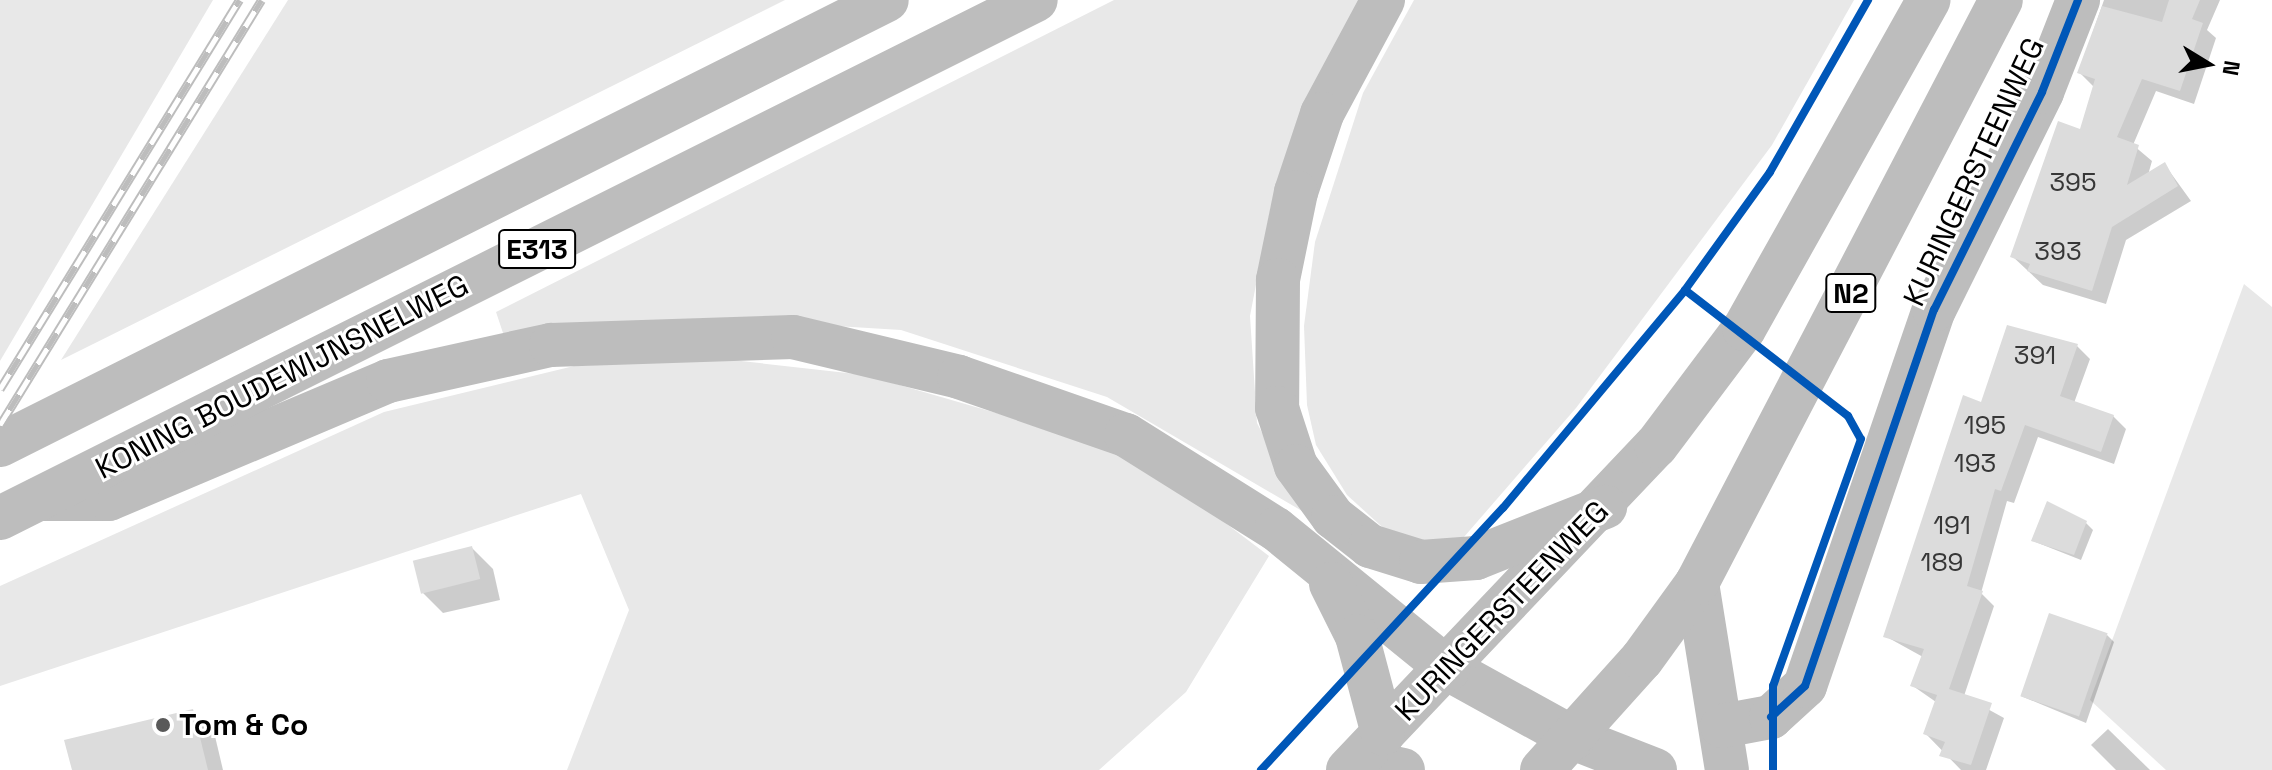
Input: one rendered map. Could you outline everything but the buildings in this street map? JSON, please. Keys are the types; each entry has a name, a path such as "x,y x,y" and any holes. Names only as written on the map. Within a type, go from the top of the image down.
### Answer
{"main road":[{"name":"E313","path":"0,445 887,0"},
{"name":"KONING BOUDEWIJNSNELWEG","path":"0,518 1036,0"},
{"path":"1383,0 1322,114 1278,280 1277,408 1296,466 1333,517 1358,536 1421,562 1476,558 1605,507"},
{"name":"KURINGERSTEENWEG","path":"1373,759 1448,669 1605,507 1744,329 1929,0"},
{"name":"KURINGERSTEENWEG","path":"1542,770 1573,738 1697,583 2001,0"},
{"name":"KURINGERSTEENWEG","path":"1722,726 1771,717 1805,686 1934,310 2042,92 2078,0"},
{"path":"39,499 109,499 388,381 551,345 793,337 959,377 1126,435 1276,529 1448,669 1573,738 1655,770"},
{"path":"1325,571 1357,636 1373,759"},
{"path":"1697,583 1727,770"}],"shaded area":[{"path":"0,0 213,0 0,361"},
{"path":"288,0 785,0 61,360"},
{"path":"1114,0 1359,0 1271,206 1250,316 1257,423 1302,511 1107,397 901,330 705,318 504,336 496,312"},
{"path":"1414,0 1854,0 1772,145 1576,408 1457,545 1391,535 1347,495 1316,445 1307,405 1304,326 1315,242 1363,93"},
{"path":"2244,284 2272,307 2272,770 2166,770 2090,700"},
{"path":"723,359 865,375 1079,437 1166,478 1269,556 1186,692 1099,770 567,770 629,610 581,494 0,686 0,586 384,412 574,366"}],"railway":[{"path":"0,389 239,0"},
{"path":"0,425 261,0"}],"cycle path":[{"path":"1261,770 1503,508 1685,290 1770,172 1868,0"},
{"path":"1771,717 1805,686 1934,310 2042,92 2078,0"},
{"path":"1685,290 1848,416 1861,439 1773,686 1773,770"}],"place":[{"name":"Tom & Co","path":"163,725"}]}
